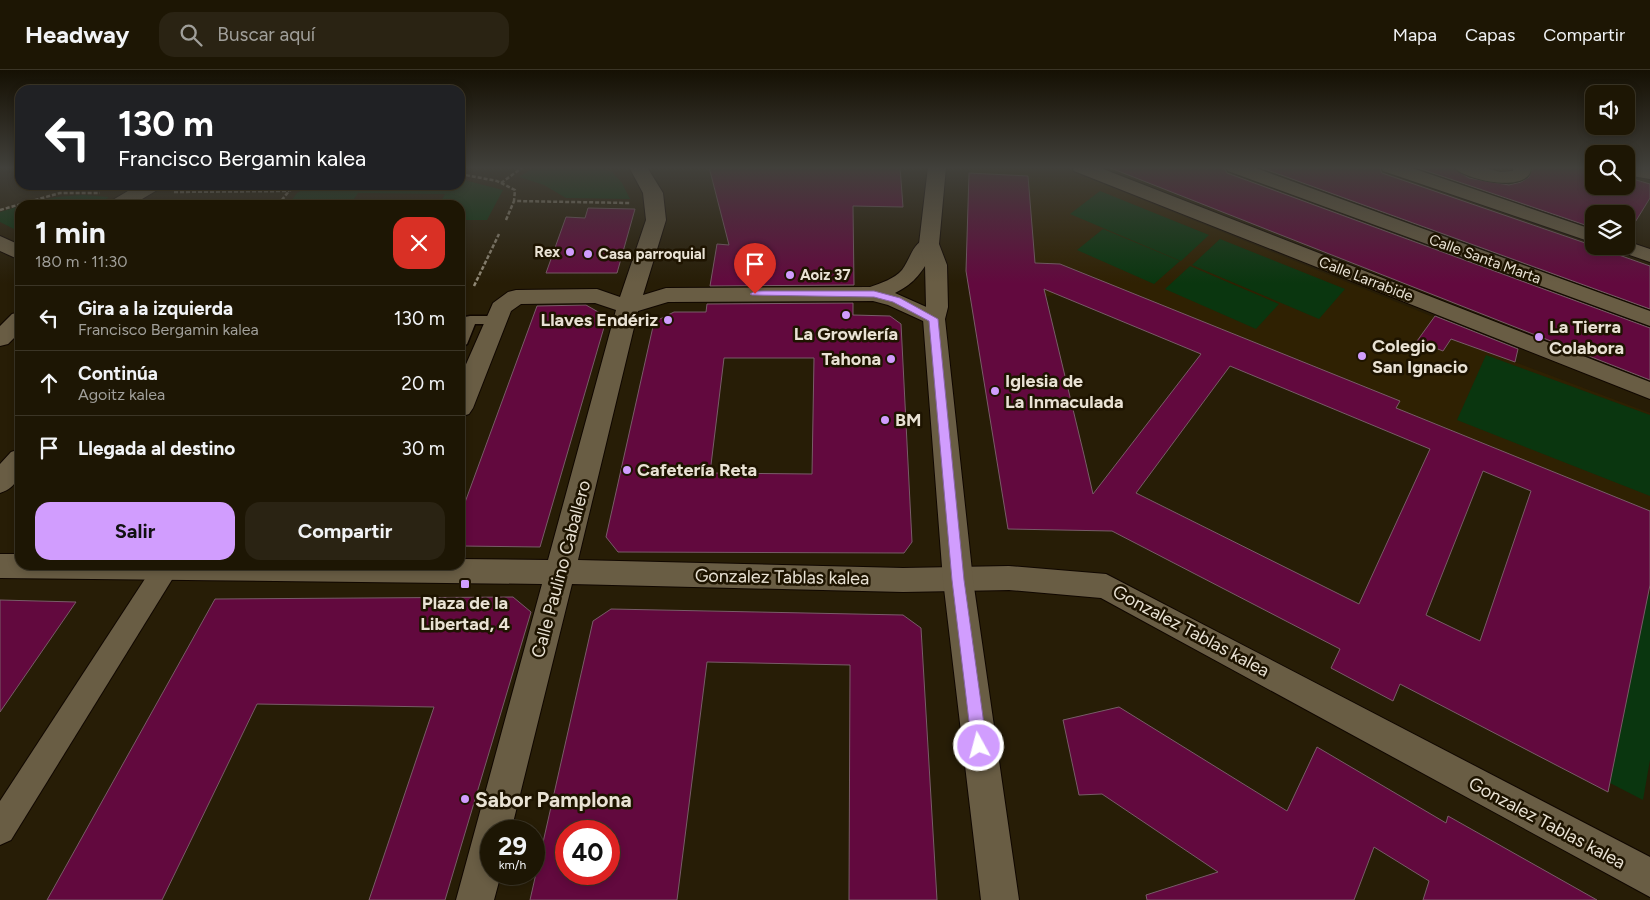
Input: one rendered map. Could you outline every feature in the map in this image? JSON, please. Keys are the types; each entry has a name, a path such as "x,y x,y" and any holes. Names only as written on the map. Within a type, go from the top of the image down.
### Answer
{"street":[{"name":"Calle Paulino Caballero","path":"496,820 628,307 656,220 654,206"},
{"path":"934,206 929,244 936,264 937,307 934,319 958,580 1000,900"},
{"name":"Calle Larrabide","path":"1179,206 1650,391"},
{"name":"Calle Santa Marta","path":"1341,206 1650,319"},
{"path":"1505,206 1585,233"},
{"path":"1637,251 1650,233"},
{"path":"874,294 902,281 912,272 918,257 929,244"},
{"path":"465,396 501,308 516,297 597,296 628,307 666,295 874,294 896,300 934,319"},
{"path":"0,339 15,324"},
{"path":"0,483 15,465"},
{"name":"Gonzalez Tablas kalea","path":"0,566 15,566"},
{"path":"0,829 164,570"},
{"name":"Gonzalez Tablas kalea","path":"465,570 958,580 1009,578 1106,586 1650,878"},
{"path":"475,900 480,880"}],"lane":[{"path":"465,332 470,320 496,320"}],"path":[{"path":"0,210 15,206"},
{"path":"506,220 512,206"},
{"path":"474,286 499,234"}],"shaded area":[{"name":"Colegio San Ignacio","path":"968,206 1157,206 1518,351 1515,362 1650,413 1650,539 1057,294 1046,297 1082,447 996,445 966,271"}],"green space":[{"path":"465,206 495,206 487,220 465,220"},
{"path":"1081,206 1136,206 1209,235 1181,261 1070,214"},
{"path":"15,208 15,230 0,222 0,212"},
{"path":"1103,229 1180,261 1154,284 1077,250"},
{"path":"1220,239 1345,289 1319,319 1192,265"},
{"path":"1190,266 1279,304 1256,329 1165,289"},
{"path":"1486,355 1650,415 1650,496 1457,420"},
{"path":"1648,594 1650,595 1650,760 1643,800 1610,783"}],"building":[{"path":"719,206 903,206 853,206 854,285 710,286 717,244 729,245"},
{"path":"968,206 1030,206 1035,263 1060,264 1400,401 1396,408 1650,511 1650,585 1608,792 1400,684 1393,701 1331,668 1340,649 1112,531 1008,529 966,271","holes":["1044,289 1201,354 1093,494","1230,366 1430,449 1359,604 1136,493","1483,471 1531,491 1480,641 1426,615"]},
{"path":"1207,206 1316,206 1650,328 1650,380"},
{"path":"1366,206 1477,206 1585,243 1585,255 1619,255 1650,266 1650,309"},
{"path":"1529,206 1585,206 1585,225"},
{"path":"1635,206 1645,206 1635,222"},
{"name":"Casa parroquial","path":"588,208 635,209 617,273 546,273 566,217 585,218"},
{"path":"853,303 853,315 890,316 901,324 912,542 904,553 618,552 606,537 654,322 674,312 706,312 707,304","holes":["724,358 814,358 812,474 710,473"]},
{"path":"586,305 607,317 540,547 465,546 465,502 537,306"},
{"path":"1435,316 1518,349 1515,362 1451,339 1443,351 1417,341"},
{"path":"513,597 531,612 445,900 369,900 434,707 257,704 162,900 47,900 215,599"},
{"path":"0,600 76,602 0,712"},
{"path":"611,609 903,615 921,628 937,900 849,900 850,665 707,662 677,900 530,900 533,885 545,885 545,834 593,621"},
{"path":"1119,707 1287,811 1317,747 1446,823 1448,816 1597,900 1423,900 1429,881 1374,847 1354,900 1147,900 1146,895 1218,872 1102,794 1079,795 1063,720"}],"place":[{"name":"Rex","path":"570,252"},
{"name":"Casa parroquial","path":"588,254"},
{"name":"Aoiz 37","path":"790,275"},
{"name":"La Growlería","path":"846,315"},
{"name":"Llaves Endériz","path":"668,320"},
{"name":"La Tierra Colabora","path":"1539,337"},
{"name":"Colegio San Ignacio","path":"1362,356"},
{"name":"Tahona","path":"891,359"},
{"name":"Iglesia de La Inmaculada","path":"995,391"},
{"name":"BM","path":"885,420"},
{"name":"Cafetería Reta","path":"627,470"},
{"name":"Plaza de la Libertad, 4","path":"465,584"},
{"name":"Sabor Pamplona","path":"465,799"}],"route":[{"path":"755,294 874,294 896,300 934,319 958,580 979,746"}]}
